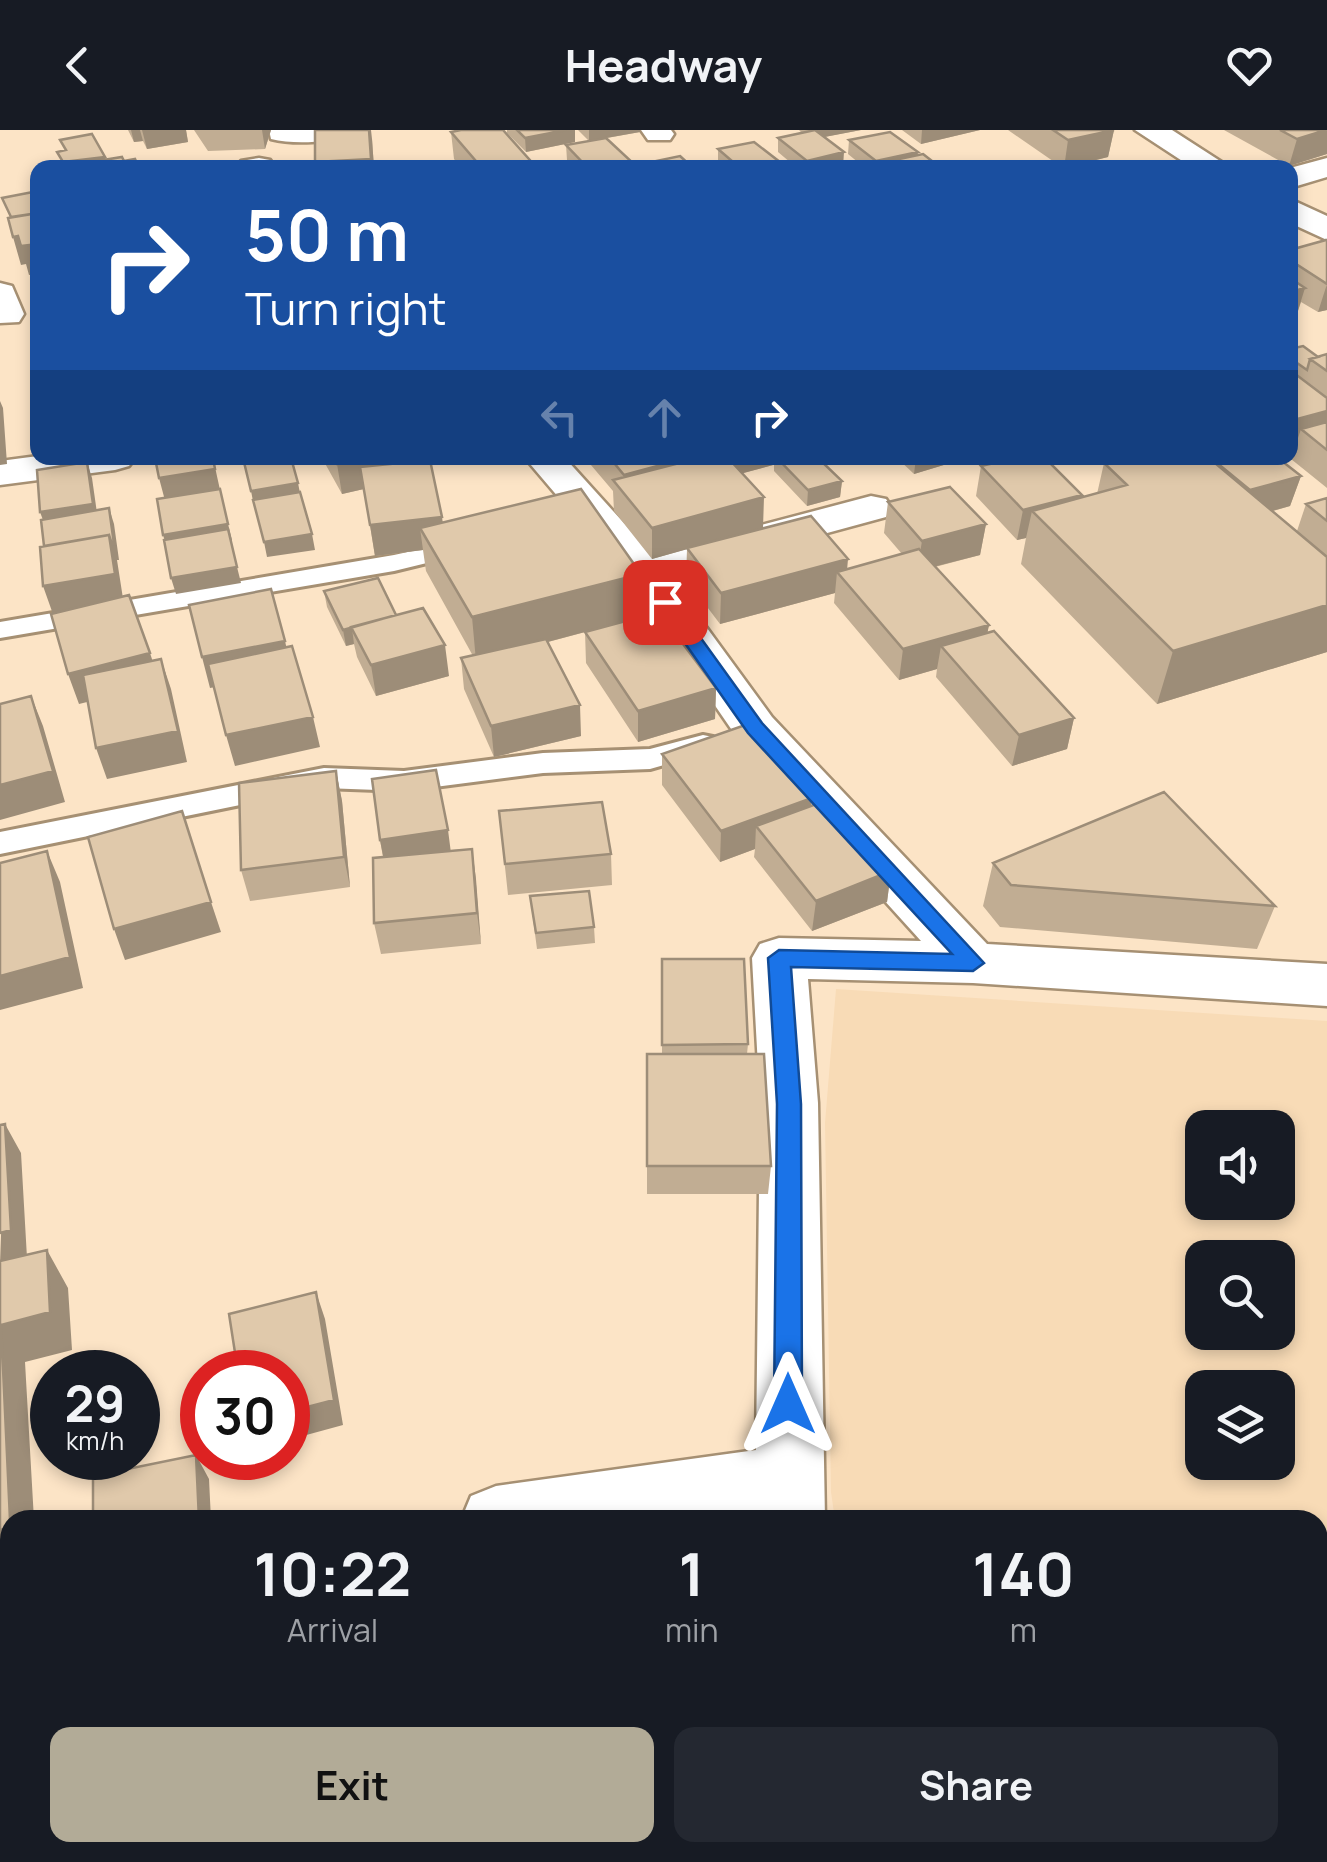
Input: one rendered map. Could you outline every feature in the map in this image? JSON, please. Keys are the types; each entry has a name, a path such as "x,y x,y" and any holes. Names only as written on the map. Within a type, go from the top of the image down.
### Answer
{"street":[{"path":"261,160 281,131 342,130"},
{"path":"1150,130 1202,160"},
{"path":"1298,176 1327,167"},
{"path":"1298,214 1327,230"},
{"path":"0,473 61,465"},
{"path":"548,465 580,521 643,570 755,728 973,963"},
{"path":"643,570 871,508"},
{"path":"636,1510 789,1499 789,1104 779,958 973,963 1327,986"}],"lane":[{"path":"0,630 394,562 487,542"},
{"path":"0,843 324,778 404,780 543,763 650,759 755,728"}],"shaded area":[{"path":"836,989 1327,1021 1327,1510 834,1510 825,1123"}],"building":[{"path":"315,130 369,130 371,159 315,160"},
{"path":"503,130 530,160 475,160 451,132"},
{"path":"517,130 566,130 525,138"},
{"path":"815,130 844,152 806,160 778,138"},
{"path":"1053,130 1114,130 1068,140"},
{"path":"1280,130 1326,130 1297,139"},
{"path":"890,132 918,152 875,160 849,140"},
{"path":"92,134 105,157 62,160 57,152 66,150 60,140"},
{"path":"606,138 630,160 580,160 566,145"},
{"path":"754,142 777,160 731,160 718,149"},
{"path":"923,154 931,160 894,160"},
{"path":"30,193 30,214 11,217 2,198"},
{"path":"30,214 30,245 21,246 18,236 13,237 8,218"},
{"path":"1327,241 1327,284 1298,265 1298,248"},
{"path":"1303,346 1318,357 1310,359 1307,370 1298,364 1298,347"},
{"path":"1327,354 1327,371 1310,359"},
{"path":"1298,376 1327,398 1327,411 1298,419"},
{"path":"1327,422 1327,450 1301,429"},
{"path":"87,465 93,504 40,512 37,470"},
{"path":"156,465 214,465 215,469 159,478"},
{"path":"245,465 293,465 298,483 251,491"},
{"path":"431,465 442,517 370,525 360,467"},
{"path":"616,465 661,465 624,475"},
{"path":"672,465 734,465 764,497 652,528 613,480"},
{"path":"784,465 825,465 842,481 808,490"},
{"path":"1052,465 1082,495 1023,510 981,466"},
{"path":"1106,465 1217,465 1327,557 1327,605 1173,651 1032,511 1127,485"},
{"path":"1220,465 1287,465 1301,476 1250,490"},
{"path":"950,487 986,524 922,541 888,502"},
{"path":"220,489 228,524 163,535 157,499"},
{"path":"581,489 641,574 472,617 420,528"},
{"path":"300,492 312,534 264,542 253,500"},
{"path":"1327,498 1327,521 1306,504"},
{"path":"109,508 114,544 109,535 44,546 41,520"},
{"path":"811,516 848,559 721,593 687,548"},
{"path":"228,529 237,567 171,578 164,540"},
{"path":"109,535 115,574 43,586 40,547"},
{"path":"919,549 989,625 903,649 837,572"},
{"path":"378,578 396,615 343,630 324,591"},
{"path":"271,589 285,641 202,657 189,605"},
{"path":"129,595 150,653 68,674 51,614"},
{"path":"423,608 445,645 371,665 351,627"},
{"path":"659,612 716,688 638,711 585,632"},
{"path":"994,631 1074,718 1019,735 941,646"},
{"path":"546,639 580,705 491,726 461,658"},
{"path":"292,646 313,717 226,735 208,664"},
{"path":"161,659 178,731 96,748 83,675"},
{"path":"31,696 53,771 0,785 0,704"},
{"path":"751,723 812,798 721,831 662,754"},
{"path":"436,770 448,830 380,840 372,779"},
{"path":"336,771 344,857 241,870 239,783"},
{"path":"1164,792 1275,906 1011,885 993,863"},
{"path":"830,799 891,871 816,901 756,826"},
{"path":"602,802 611,854 505,864 499,811"},
{"path":"182,811 211,902 114,929 88,837"},
{"path":"472,849 477,913 374,923 373,858"},
{"path":"47,851 70,957 0,976 0,863"},
{"path":"589,891 594,927 536,933 530,896"},
{"path":"662,959 744,959 748,1044 662,1045"},
{"path":"647,1054 764,1054 771,1166 647,1166"},
{"path":"5,1124 11,1230 0,1233 0,1125"},
{"path":"47,1250 50,1312 1,1325 9,1510 0,1510 0,1261"},
{"path":"316,1292 334,1400 310,1406 310,1350 235,1350 229,1314"},
{"path":"180,1458 180,1480 197,1480 199,1510 93,1510 93,1480 160,1480 160,1462"}],"route":[{"path":"665,602 755,728 973,963 779,958 789,1104 788,1404"}]}
